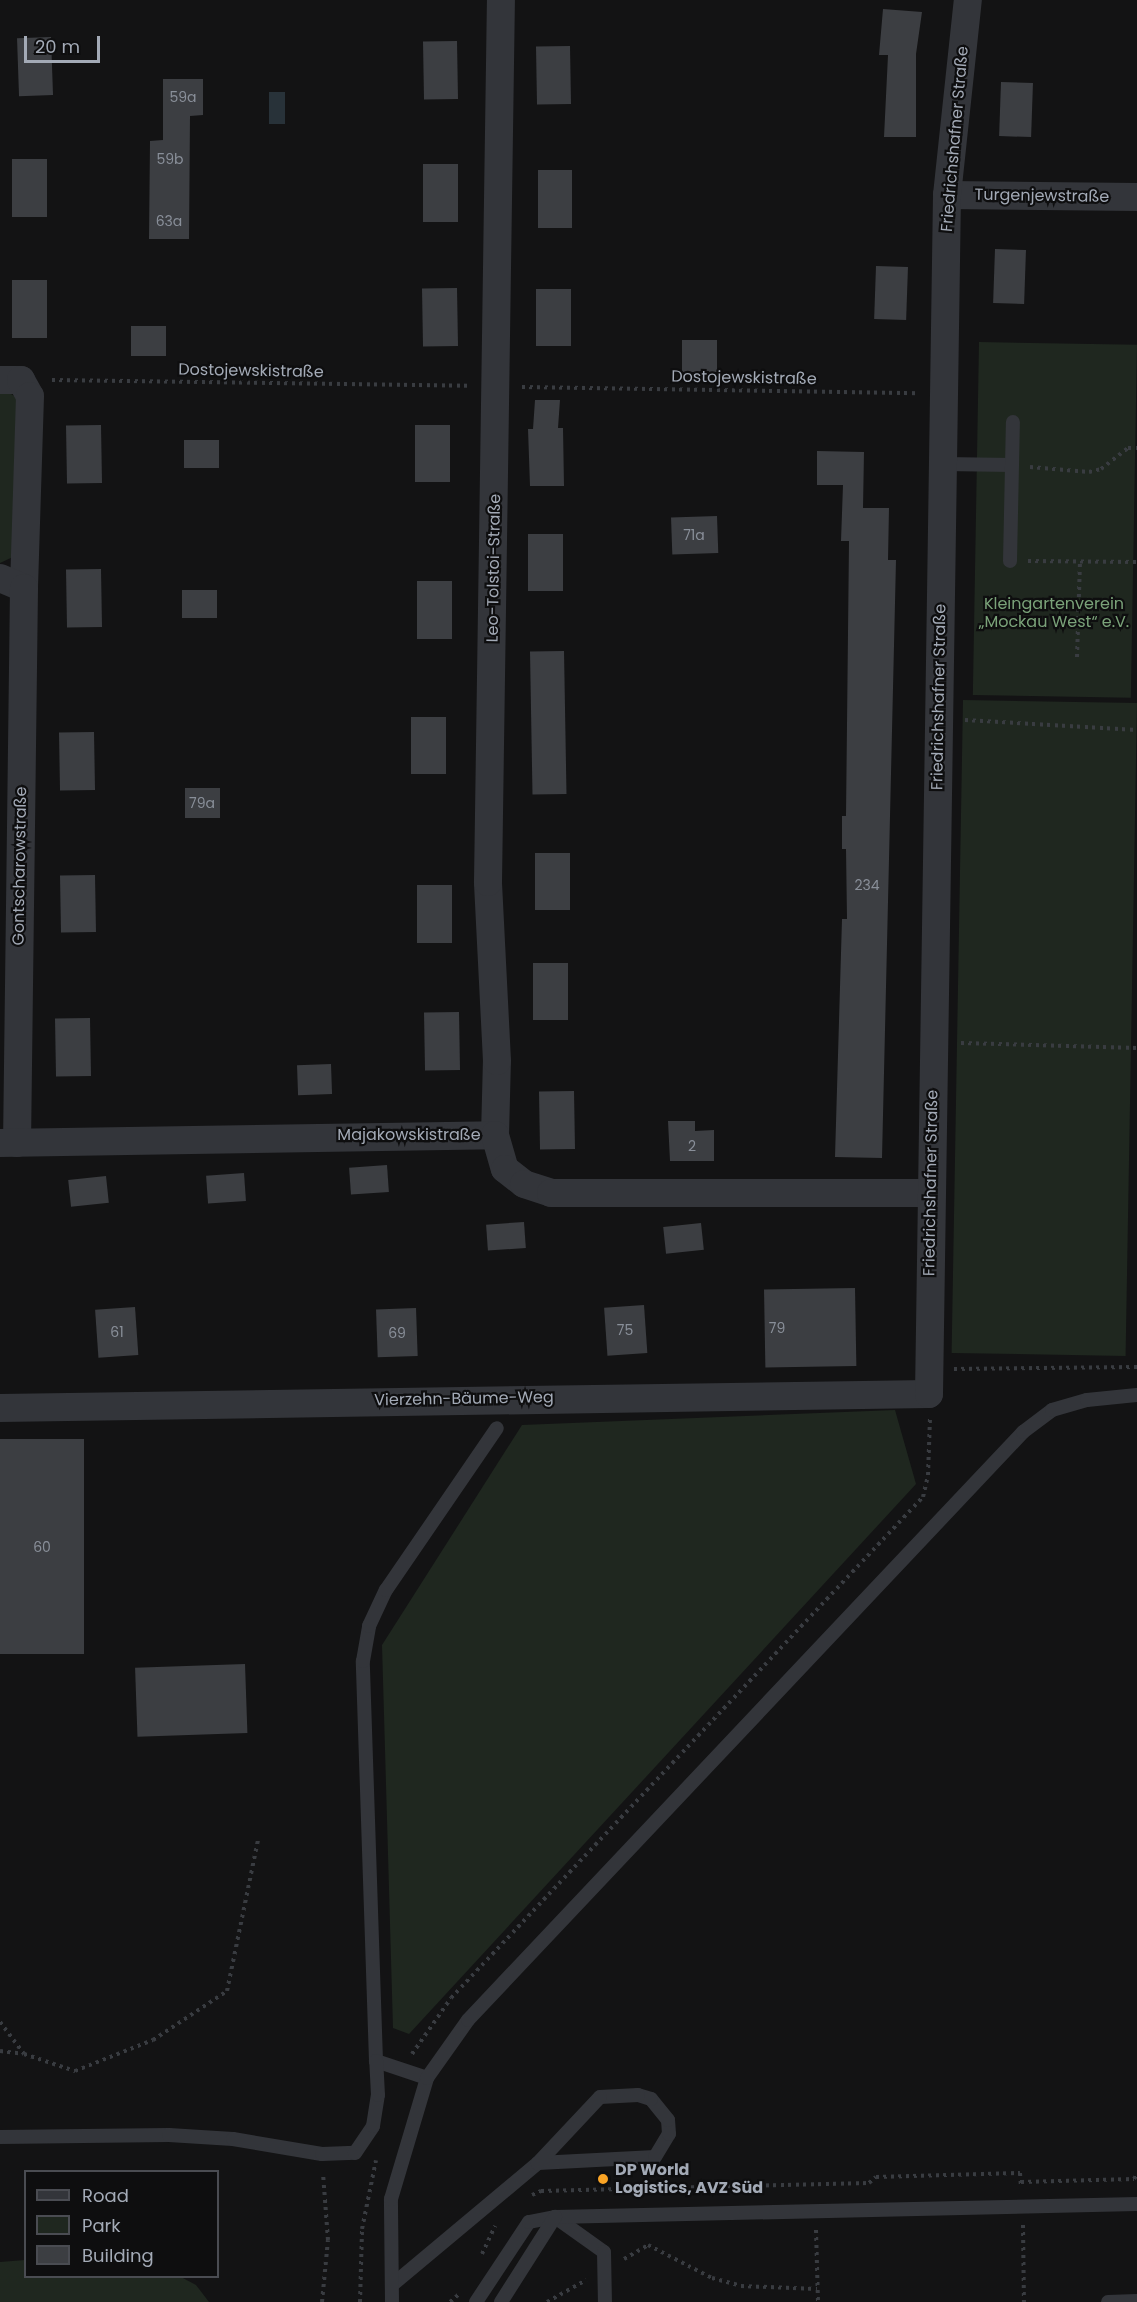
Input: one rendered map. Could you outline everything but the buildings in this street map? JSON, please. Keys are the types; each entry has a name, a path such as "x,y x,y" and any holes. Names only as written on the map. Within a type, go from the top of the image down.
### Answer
{"street":[{"name":"Leo-Tolstoi-Straße","path":"495,1135 497,1061 488,882 501,0"},
{"name":"Friedrichshafner Straße","path":"929,1382 932,1042 947,195 968,0"},
{"name":"Turgenjewstraße","path":"947,195 1137,197"},
{"name":"Gontscharowstraße","path":"8,1143 12,583 30,396 10,380"},
{"name":"Majakowskistraße","path":"8,1143 495,1135 505,1169 524,1185 551,1193 930,1193"},
{"name":"Vierzehn-Bäume-Weg","path":"0,1408 929,1382"}],"lane":[{"path":"1010,561 1012,422"},
{"path":"944,464 1012,465"},
{"path":"392,2302 391,2199 427,2078 468,2020 518,1964 993,1461 1052,1410 1087,1400 1137,1395"},
{"path":"0,2137 169,2135 233,2139 322,2154 355,2153 373,2126 378,2095 363,1661 369,1626 386,1590 497,1428"},
{"path":"376,2061 427,2078"},
{"path":"392,2285 538,2163 600,2097 638,2095 651,2099 668,2120 669,2134 655,2157 538,2163"},
{"path":"476,2302 529,2222 555,2217 1137,2204"},
{"path":"555,2217 604,2252 605,2302"},
{"path":"501,2302 555,2217"},
{"path":"1108,2302 1137,2301"}],"path":[{"name":"Dostojewskistraße","path":"10,380 481,386"},
{"name":"Dostojewskistraße","path":"509,387 944,393"},
{"path":"1012,465 1089,472 1101,469 1128,448 1137,448"},
{"path":"1010,561 1137,562"},
{"path":"1077,657 1080,562"},
{"path":"938,718 1137,730"},
{"path":"932,1042 1137,1048"},
{"path":"929,1382 1137,1367"},
{"path":"0,2051 24,2054 75,2071 153,2040 227,1991 258,1840"},
{"path":"0,2022 24,2054"},
{"path":"322,2154 328,2240 322,2302"},
{"path":"1021,2182 1134,2179 1137,2174"},
{"path":"815,2184 818,2302"},
{"path":"547,2302 648,2245 712,2278 741,2286 817,2289"}],"green space":[{"name":"Kleingartenverein „Mockau West“ e.V.","path":"979,342 1137,345 1131,698 973,695"},
{"path":"0,388 18,398 15,556 0,563"},
{"path":"963,700 1137,703 1126,1356 952,1353"},
{"path":"895,1410 916,1484 409,2034 393,2028 382,1645 522,1425"},
{"path":"24,2260 24,2278 183,2278 196,2285 209,2302 0,2302 0,2262"}],"shaded area":[{"path":"269,92 285,92 285,124 269,124"}],"place":[{"name":"DP World Logistics, AVZ Süd","path":"603,2179"}]}
